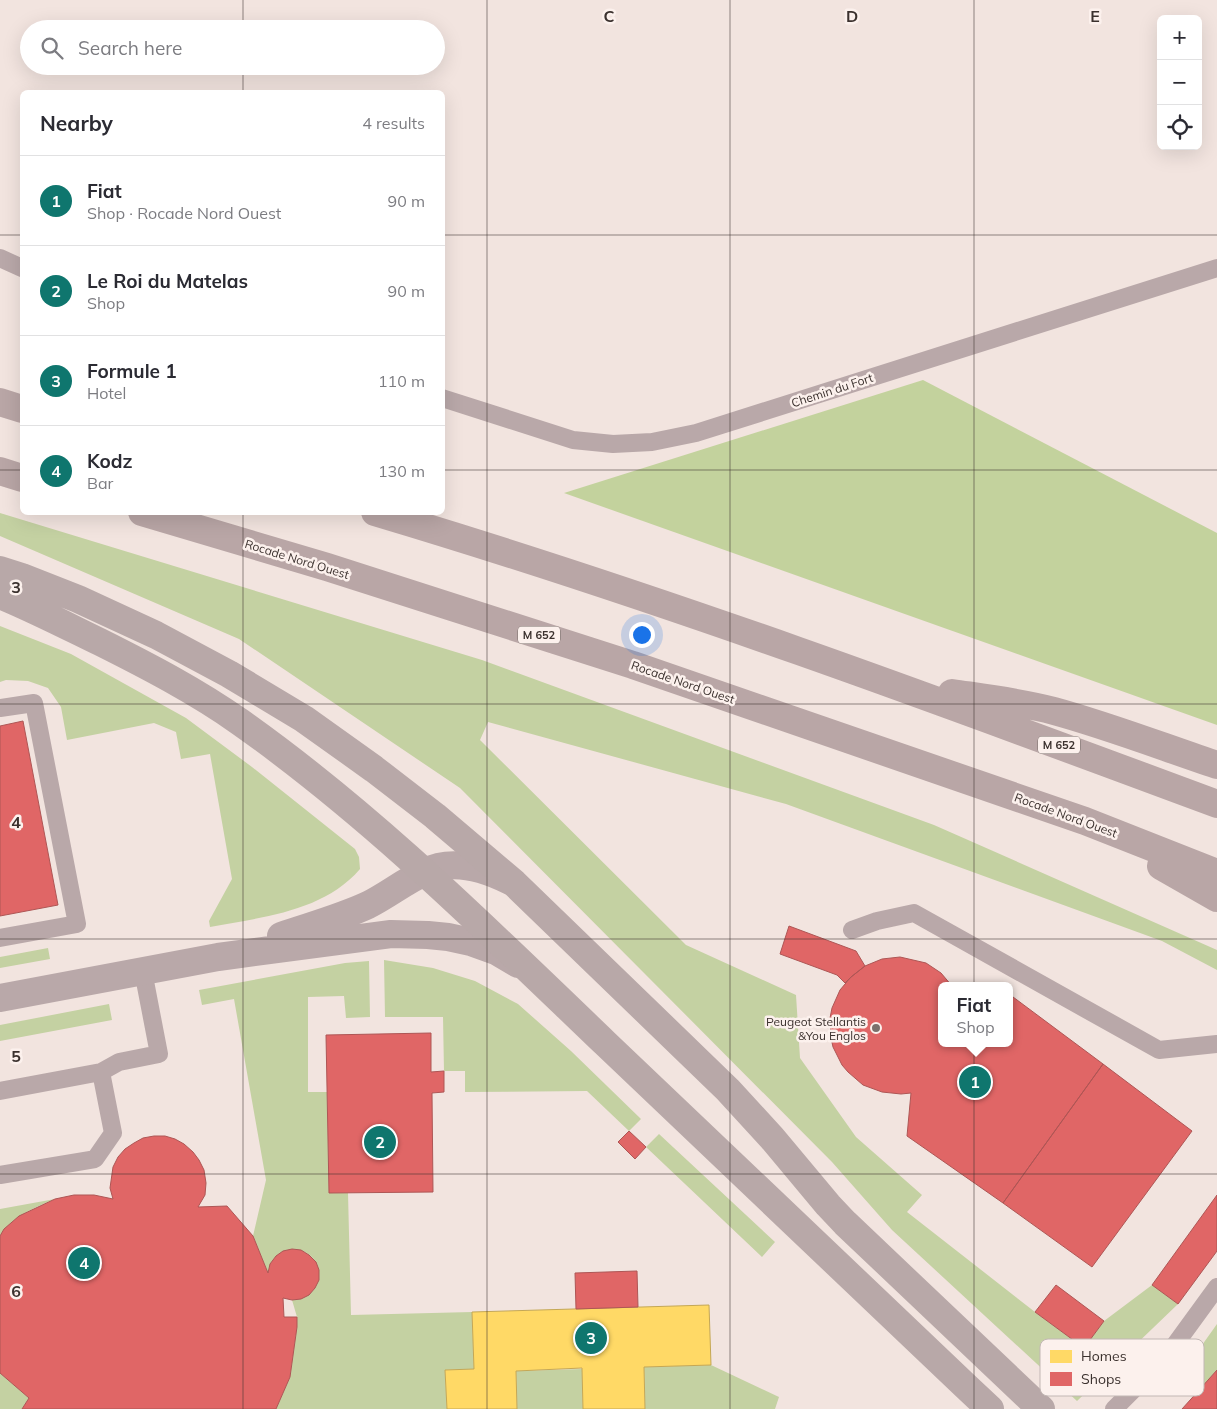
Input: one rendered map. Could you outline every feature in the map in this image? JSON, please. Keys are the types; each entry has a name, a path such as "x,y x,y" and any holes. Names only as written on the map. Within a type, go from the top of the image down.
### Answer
{"highway":[{"path":"0,402 20,408"},
{"path":"0,471 20,477"},
{"name":"Rocade Nord Ouest","path":"152,515 327,567 633,665 1084,821 1217,874"},
{"name":"M 652","path":"385,515 659,603 901,686 1217,804"},
{"path":"901,686 1013,702 1052,711 1089,721 1217,765"},
{"path":"1084,821 1217,898"}],"main road":[{"path":"0,570 78,599 156,635 228,674 296,714 374,769 435,816 514,883 728,1090 767,1132 845,1223 1041,1409"},
{"path":"0,595 69,626 187,688 238,721 298,765 369,823 528,970 990,1409"}],"street":[{"path":"218,957 349,913 389,894 424,872 440,866 472,867 497,874 514,883"},
{"path":"0,998 218,957 373,936 404,934 448,937 471,942 496,951 528,970"}],"lane":[{"path":"0,258 20,267"},
{"name":"Chemin du Fort","path":"445,399 573,440 613,444 652,442 696,433 1217,268"},
{"path":"0,708 34,702 76,924 0,938"},
{"path":"852,930 877,921 914,913 1159,1050 1217,1044"},
{"path":"0,1091 101,1072 119,1062 159,1054 143,971"},
{"path":"0,1175 95,1159 113,1133 101,1072"},
{"path":"1179,1339 1217,1287"},
{"path":"1114,1409 1127,1396"}],"green space":[{"path":"923,380 1217,533 1217,725 564,493"},
{"path":"0,513 482,660 934,825 1217,950 1217,970 1162,941 786,804 488,722 480,740 686,945 796,995 800,1058 856,1137 922,1195 907,1212 1072,1339 1040,1339 1040,1367 892,1230 832,1162 460,788 239,639 0,536"},
{"path":"0,626 71,654 186,718 252,767 355,849 359,857 360,869 328,895 310,904 271,916 210,927 209,921 232,879 210,754 181,759 176,732 154,723 67,740 61,707 48,688 28,681 6,680 0,682"},
{"path":"48,948 50,959 0,968 0,957"},
{"path":"384,960 433,968 475,981 518,1004 571,1051 641,1119 629,1131 587,1091 465,1092 465,1071 444,1071 443,1017 385,1017"},
{"path":"369,961 370,1017 346,1018 344,996 308,997 308,1092 327,1092 329,1193 348,1193 351,1315 472,1312 474,1369 445,1370 447,1409 276,1409 290,1377 297,1327 297,1317 292,1300 308,1295 315,1288 317,1284 317,1265 307,1253 292,1250 281,1253 275,1258 271,1263 268,1273 253,1236 266,1180 234,999 202,1005 199,990 345,963"},
{"path":"109,1004 112,1020 0,1041 0,1025"},
{"path":"659,1134 775,1242 762,1257 646,1147"},
{"path":"55,1199 32,1209 18,1218 0,1236 0,1209"},
{"path":"1152,1285 1178,1304 1142,1339 1091,1339 1104,1321"},
{"path":"1217,1324 1217,1370 1204,1385 1204,1342"},
{"path":"711,1365 779,1397 775,1409 645,1409 644,1367"},
{"path":"582,1369 583,1409 517,1409 516,1371"},
{"path":"0,1373 29,1398 22,1409 0,1409"},
{"path":"1072,1396 1082,1396 1077,1401"}],"building: Homes":[{"path":"709,1305 711,1365 644,1367 645,1409 583,1409 582,1368 516,1371 517,1409 447,1409 445,1370 474,1369 472,1312"}],"building: Shops":[{"path":"23,721 58,905 0,916 0,726"},
{"path":"789,926 856,951 865,966 845,983 837,975 780,954"},
{"path":"900,957 926,963 941,973 949,982 938,982 938,1047 1013,1047 1013,997 1103,1064 1003,1203 907,1136 911,1093 882,1092 863,1085 842,1065 833,1047 830,1018 840,990 851,977 865,966 882,959"},
{"path":"431,1033 431,1072 444,1071 444,1092 432,1093 433,1192 329,1193 326,1035"},
{"path":"1103,1064 1192,1131 1092,1267 1003,1203"},
{"path":"629,1131 646,1147 635,1159 618,1142"},
{"path":"165,1136 175,1139 193,1152 204,1170 206,1183 205,1195 198,1207 227,1206 253,1236 268,1273 270,1264 283,1251 301,1250 316,1262 319,1270 319,1280 309,1295 301,1299 283,1298 284,1317 297,1317 297,1327 290,1377 276,1409 22,1409 29,1398 0,1373 0,1236 4,1229 19,1216 55,1199 74,1195 94,1195 113,1199 110,1188 113,1167 118,1157 134,1143 143,1138"},
{"path":"1217,1195 1217,1251 1178,1304 1152,1285"},
{"path":"637,1271 638,1307 576,1309 575,1273"},
{"path":"1056,1285 1104,1321 1091,1339 1072,1339 1035,1312"},
{"path":"1217,1370 1217,1409 1182,1409 1194,1396 1204,1396 1204,1385"}],"place":[{"name":"Peugeot Stellantis &You Englos","path":"876,1028"},
{"name":"Fiat","path":"975,1082"},
{"name":"Le Roi du Matelas","path":"380,1142"},
{"name":"Kodz","path":"84,1263"},
{"name":"Formule 1","path":"591,1338"}]}
